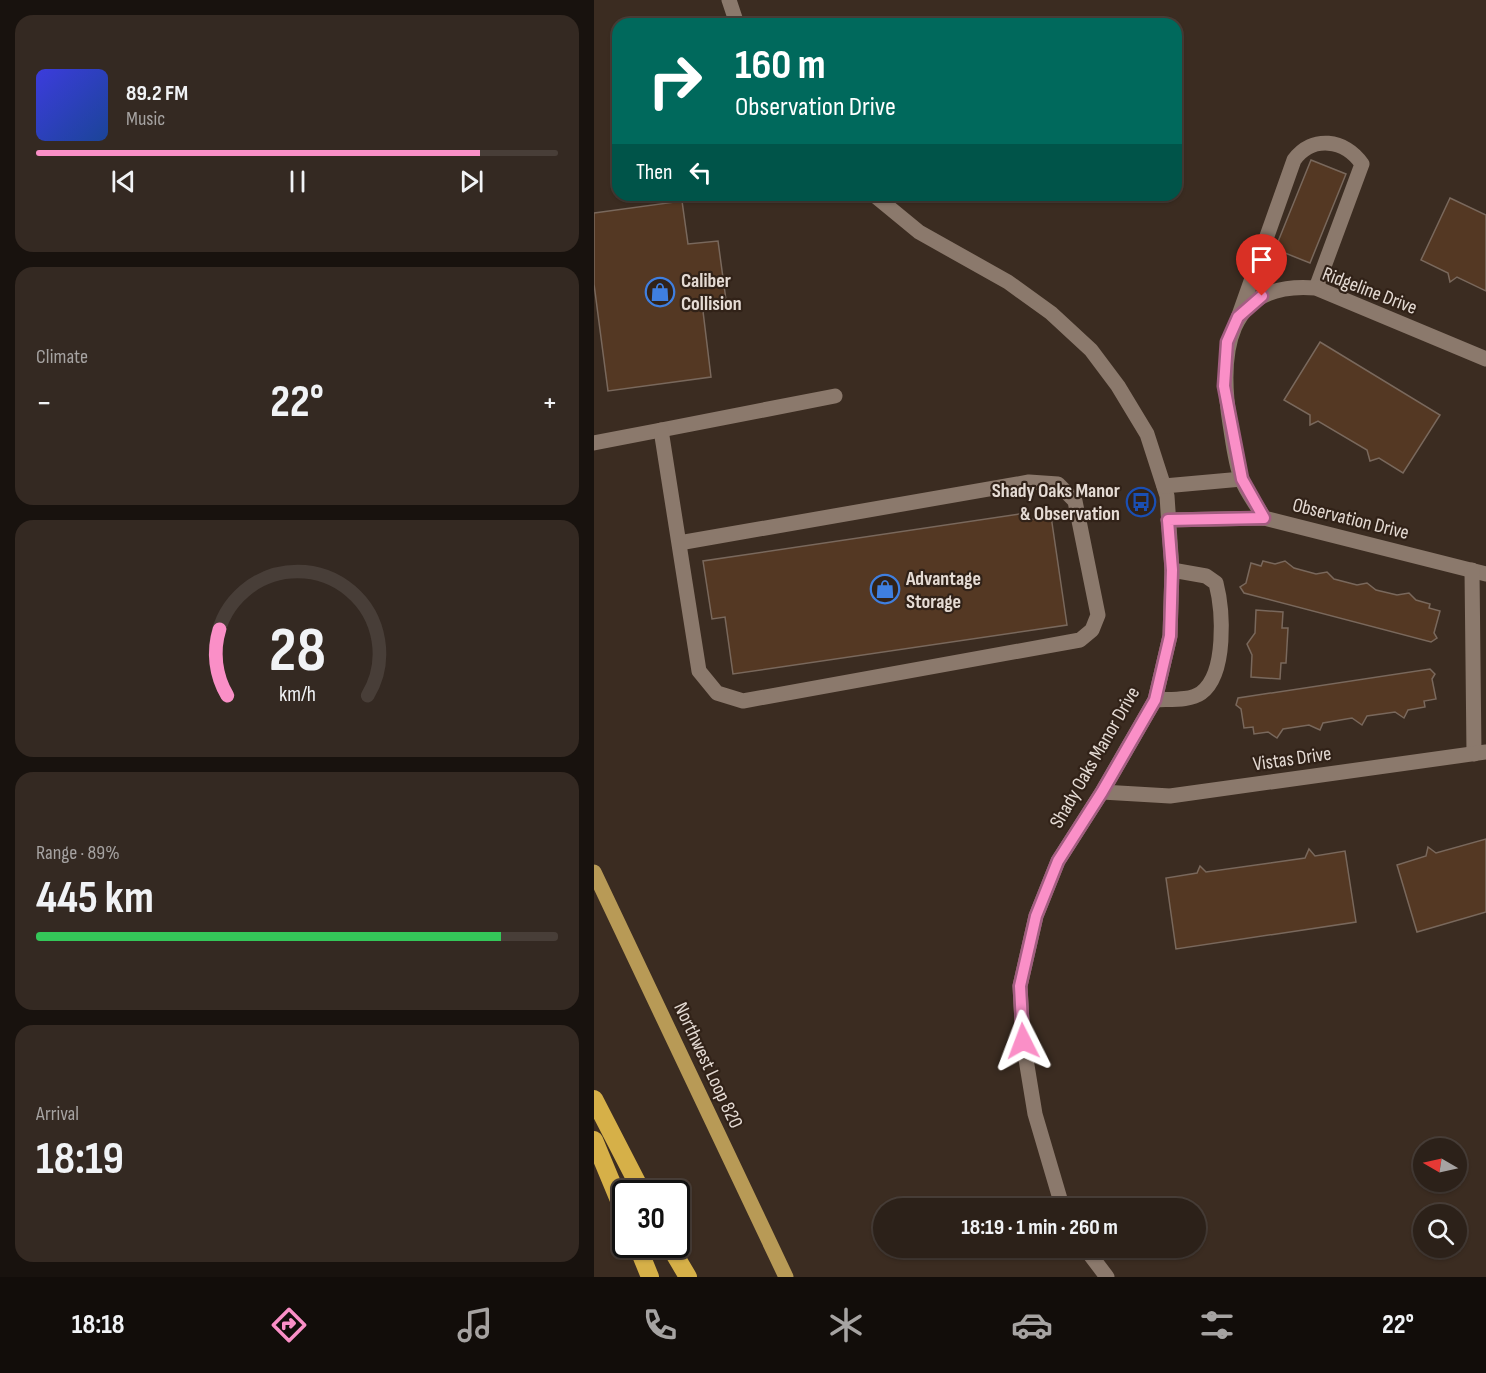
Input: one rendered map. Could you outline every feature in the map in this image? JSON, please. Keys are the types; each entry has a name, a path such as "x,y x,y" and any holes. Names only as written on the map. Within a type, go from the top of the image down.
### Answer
{"highway":[{"path":"594,1099 636,1180"},
{"path":"594,1140 612,1183"},
{"path":"642,1258 650,1277"},
{"path":"677,1258 688,1277"}],"main road":[{"name":"Northwest Loop 820","path":"594,872 786,1277"}],"street":[{"path":"729,0 735,18"},
{"path":"1238,317 1294,160 1302,150 1314,142 1328,143 1355,154 1362,164 1316,288"},
{"name":"Shady Oaks Manor Drive","path":"881,201 919,232 1008,282 1091,350 1118,386 1147,434 1164,486 1172,570 1170,636 1155,700 1102,792 1058,861 1036,916 1020,986 1023,1041 1035,1114 1060,1198"},
{"name":"Ridgeline Drive","path":"1264,518 1242,479 1224,386 1227,342 1238,317 1262,296 1295,286 1316,288 1486,359"},
{"path":"594,443 835,396"},
{"path":"661,430 699,671 717,693 743,701 1080,640 1092,630 1098,615 1075,501 1058,484 1029,482 679,543"},
{"path":"1164,486 1242,479"},
{"name":"Observation Drive","path":"1168,520 1264,518 1479,572"},
{"path":"1155,700 1184,698 1200,693 1214,676 1220,655 1220,598 1216,582 1206,576 1172,570"},
{"path":"1479,572 1480,753"},
{"name":"Vistas Drive","path":"1102,792 1170,796 1480,753"},
{"path":"1093,1258 1107,1277"}],"building":[{"path":"1311,160 1346,174 1310,263 1275,249"},
{"path":"1450,198 1486,215 1486,291 1457,277 1450,282 1448,273 1421,260"},
{"name":"Caliber Collision","path":"682,201 688,244 718,241 726,300 702,303 711,377 608,391 594,284 594,213"},
{"path":"1320,342 1440,415 1403,473 1379,458 1370,461 1367,450 1318,421 1310,425 1310,415 1284,400"},
{"name":"Advantage Storage","path":"1026,513 1028,520 1051,516 1067,625 733,674 725,617 712,619 703,561"},
{"path":"1263,561 1275,564 1285,561 1294,568 1316,574 1327,572 1334,579 1357,585 1367,583 1376,590 1397,595 1409,593 1416,600 1430,604 1429,608 1440,611 1434,633 1437,638 1431,642 1244,593 1240,587 1246,583 1251,563 1261,566"},
{"path":"1256,610 1283,612 1282,628 1288,628 1286,663 1281,663 1280,679 1251,677 1252,655 1247,644 1255,633"},
{"path":"1430,669 1435,674 1432,679 1436,699 1424,701 1425,707 1408,710 1404,718 1395,712 1367,716 1362,725 1352,718 1323,723 1320,730 1309,725 1283,729 1277,738 1268,732 1254,734 1253,727 1244,728 1241,709 1236,705 1238,698"},
{"path":"1486,839 1486,912 1417,932 1397,865 1426,856 1428,847 1436,853"},
{"path":"1309,849 1315,856 1345,851 1356,922 1176,949 1166,878 1197,873 1200,866 1206,872 1305,858"}],"place":[{"name":"Caliber Collision","path":"660,292"},
{"name":"Shady Oaks Manor & Observation","path":"1141,502"},
{"name":"Advantage Storage","path":"885,589"}],"route":[{"path":"1023,1041 1020,986 1036,916 1058,861 1102,792 1155,700 1170,636 1172,570 1168,520 1264,518 1242,479 1233,446 1224,386 1227,342 1238,317 1262,296"}]}
